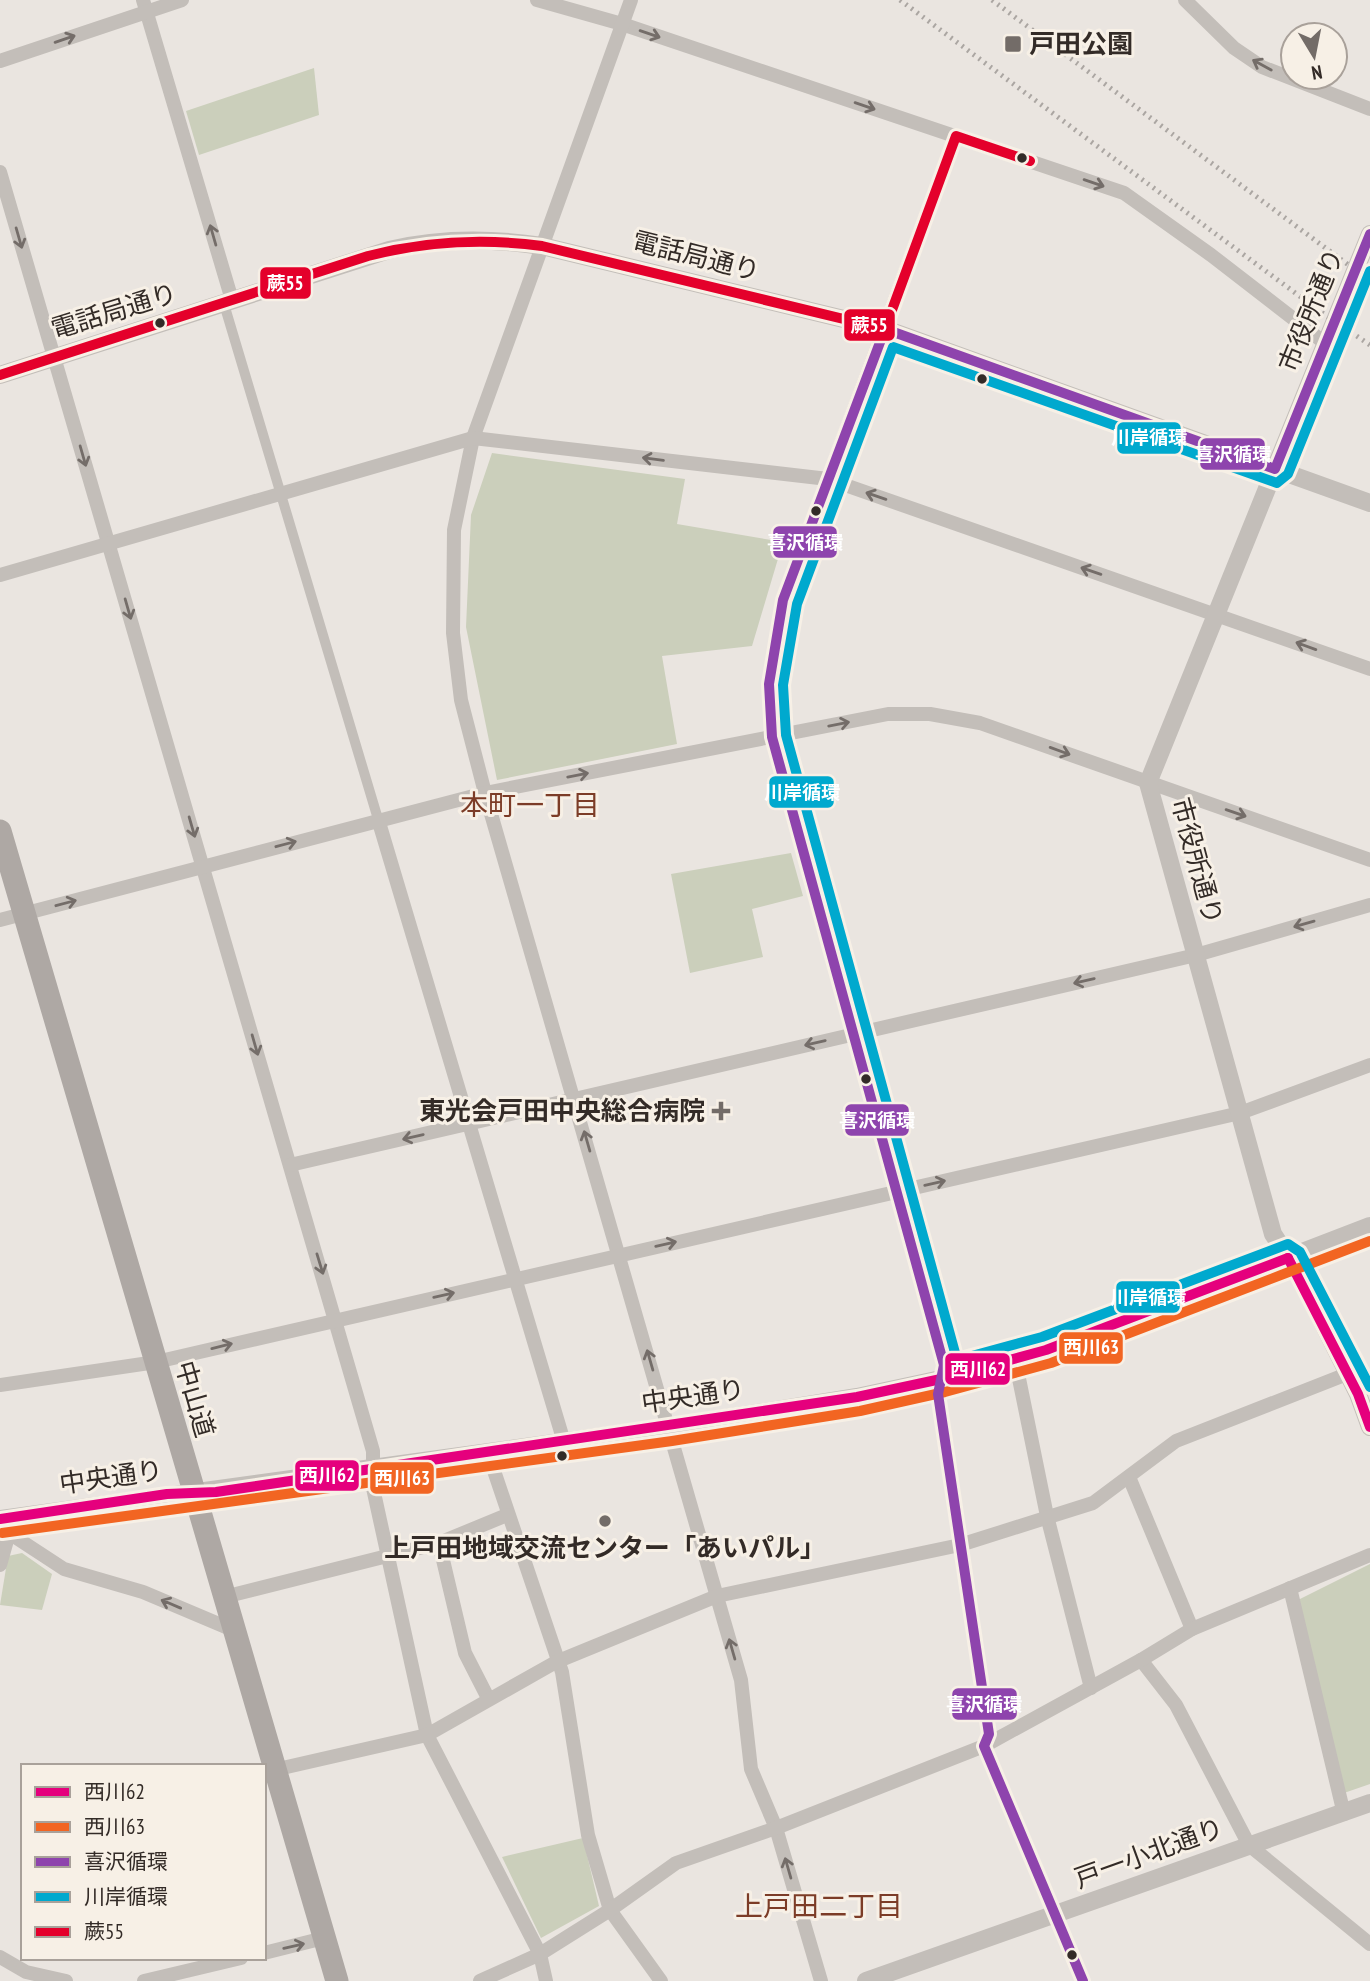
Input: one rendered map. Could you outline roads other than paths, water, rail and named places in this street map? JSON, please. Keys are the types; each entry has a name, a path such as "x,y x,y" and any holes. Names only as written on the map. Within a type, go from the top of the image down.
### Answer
{"highway":[{"name":"中山道","path":"0,831 233,1630 278,1769 337,1981"}],"street":[{"path":"0,61 145,6 181,0"},
{"path":"537,0 622,24 1124,192 1326,344"},
{"path":"631,0 473,438 454,530 453,633 461,700 485,793 741,1680 751,1769 776,1828 821,1981"},
{"path":"1185,0 1234,48 1262,67 1370,109"},
{"path":"145,6 282,493 564,1441"},
{"path":"956,136 782,600 769,684 772,737 944,1365 938,1394 989,1734 984,1746 1052,1915 1083,1981"},
{"path":"0,173 373,1451 373,1488 427,1735 540,1954 546,1981"},
{"name":"市役所通り","path":"1370,234 1148,783 1273,1234 1347,1374 1370,1427"},
{"name":"電話局通り","path":"0,375 410,245 476,239 542,246 885,329 1370,503"},
{"path":"0,575 473,438 828,479 1370,669"},
{"path":"0,920 485,793 888,714 930,714 980,723 1370,860"},
{"path":"290,1165 1196,955 1370,905"},
{"path":"0,1385 156,1362 1240,1114 1370,1065"},
{"name":"中央通り","path":"6,1524 167,1494 193,1493 670,1427 857,1397 941,1379 1015,1359 1370,1226"},
{"path":"1015,1359 1047,1516 1091,1688"},
{"path":"278,1769 427,1735 556,1661 716,1595 960,1545 1093,1503 1176,1441 1347,1374"},
{"path":"488,1452 556,1661 562,1672 588,1835 610,1910 660,1981"},
{"path":"1129,1477 1192,1629"},
{"path":"224,1597 439,1543 507,1515"},
{"path":"0,1565 6,1524 64,1569 143,1592 233,1630"},
{"path":"439,1543 465,1653 488,1698"},
{"path":"480,1981 540,1954 610,1910 676,1863 776,1828 984,1746 1192,1629 1370,1555"},
{"path":"1290,1588 1344,1814"},
{"path":"1141,1660 1176,1704 1249,1845 1370,1944"},
{"name":"戸一小北通り","path":"866,1981 1370,1803"},
{"path":"266,1952 324,1938"},
{"path":"0,1957 26,1972 66,1981"},
{"path":"144,1981 233,1960"}],"railway":[{"path":"900,0 1321,312 1370,345"},
{"path":"992,0 1370,281"}],"place":[{"name":"戸田公園","path":"1013,44"},
{"name":"東光会戸田中央総合病院","path":"721,1111"},
{"name":"上戸田地域交流センター「あいパル」","path":"605,1521"}],"district":[{"name":"本町一丁目","path":"530,805"},
{"name":"上戸田二丁目","path":"819,1906"}]}
